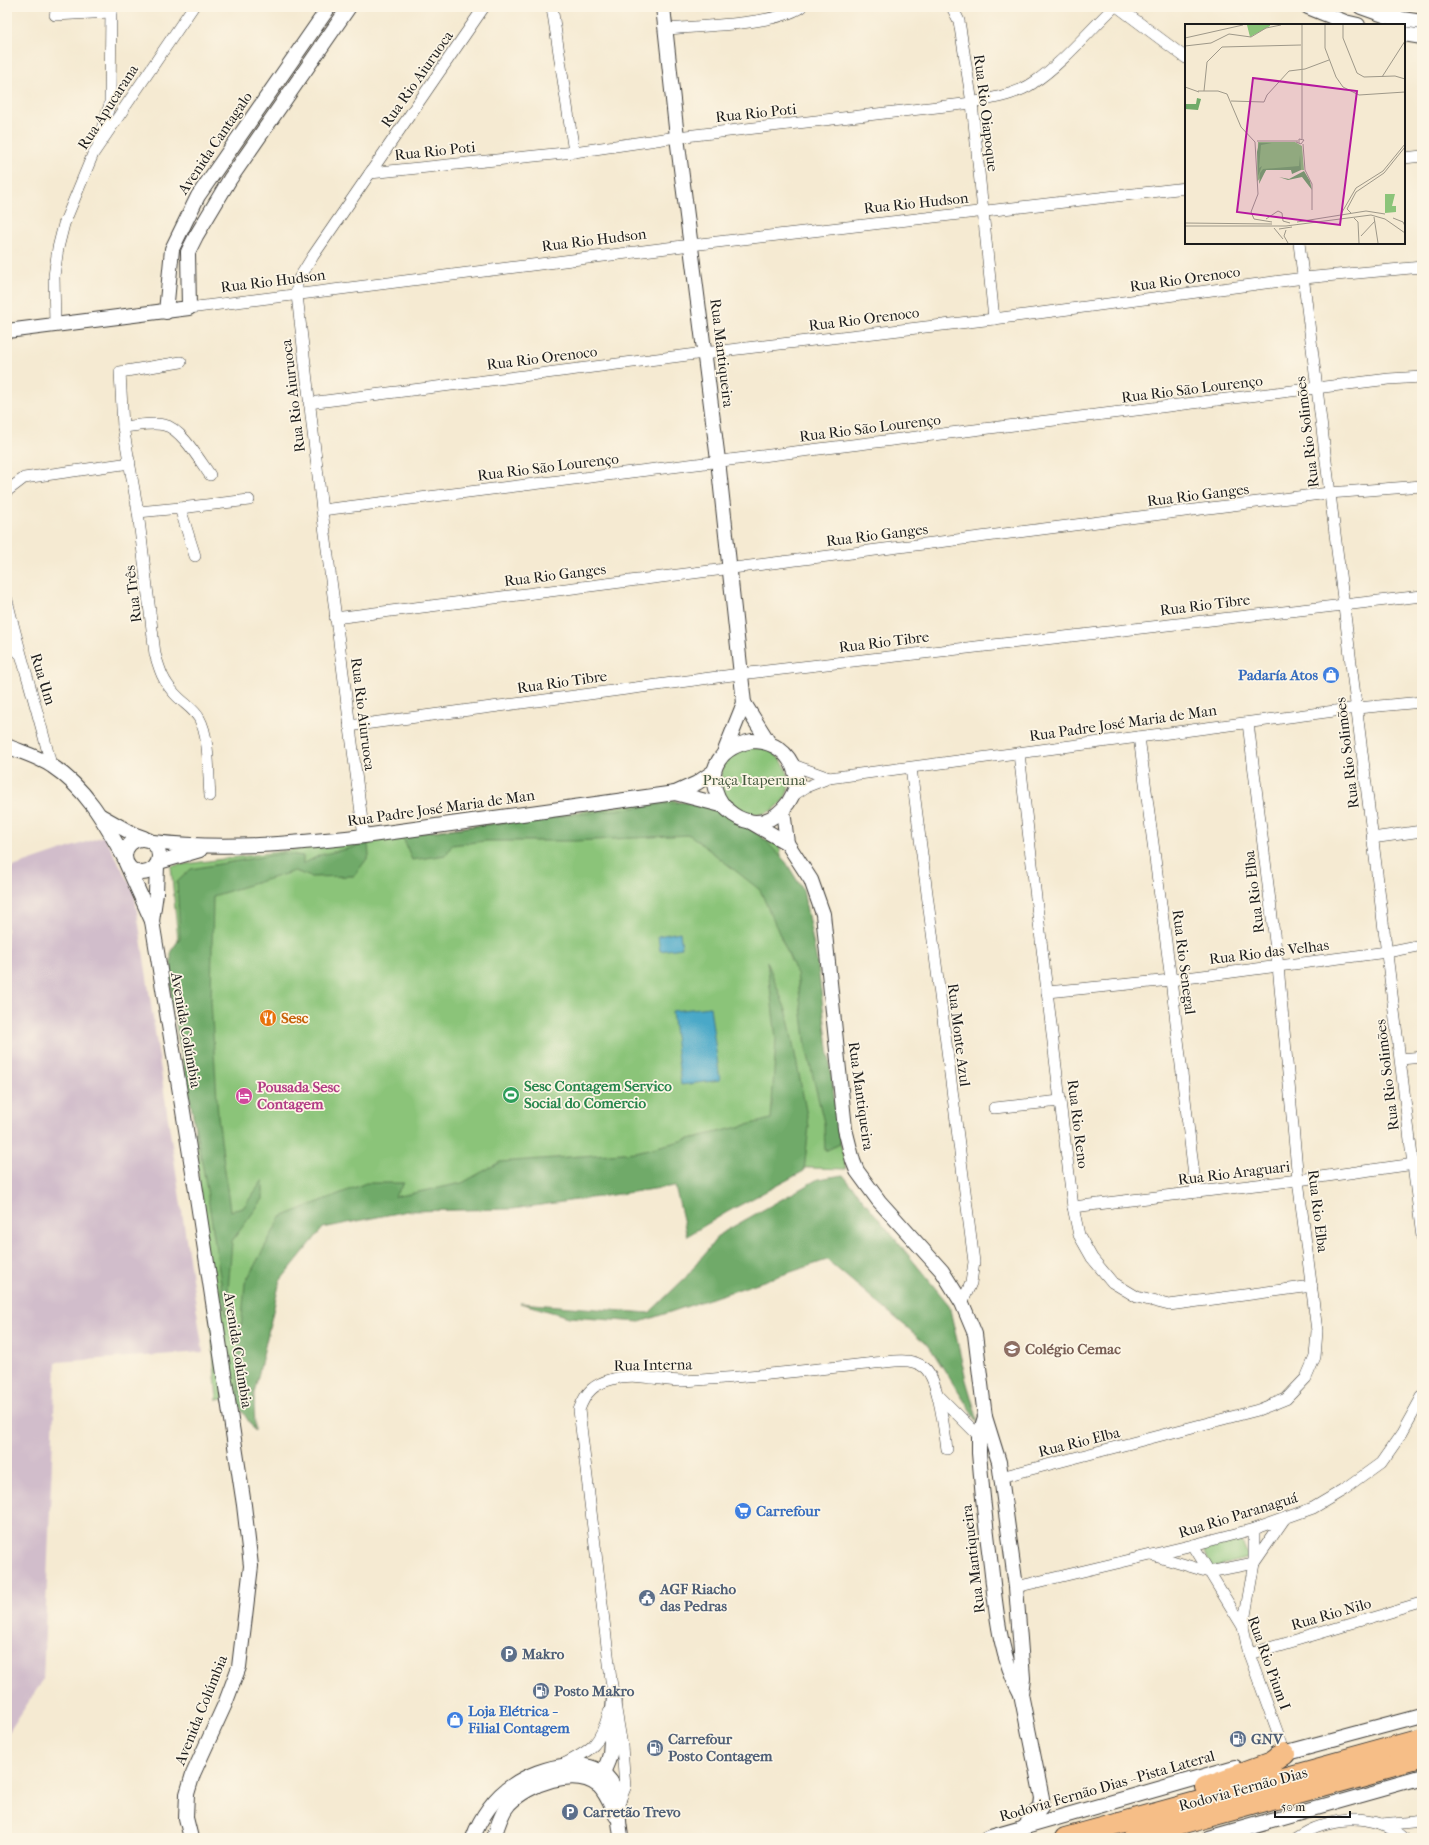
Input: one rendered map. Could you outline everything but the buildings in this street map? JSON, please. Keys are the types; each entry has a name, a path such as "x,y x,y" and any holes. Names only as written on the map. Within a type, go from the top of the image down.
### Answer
{"highway":[{"name":"Rodovia Fernão Dias","path":"1133,1828 1422,1740"},
{"path":"1133,1828 1160,1803 1271,1764 1285,1753"},
{"name":"Rodovia Fernão Dias","path":"1065,1838 1133,1828 1422,1758"}],"street":[{"name":"Rua Apucarana","path":"55,326 54,276 58,248 64,224 94,154 193,7"},
{"name":"Avenida Cantagalo","path":"166,312 172,249 198,196 329,7"},
{"path":"189,308 188,252 196,236 230,179 350,7"},
{"name":"Rua Rio Aiuruoca","path":"364,836 309,403 297,294 298,282 313,256 484,7"},
{"path":"552,7 574,152"},
{"name":"Rua Mantiqueira","path":"663,7 677,137 718,460 744,703 769,743"},
{"path":"666,29 766,20 801,7"},
{"name":"Rua Rio Oiapoque","path":"952,7 958,20 972,104 994,319"},
{"name":"Rua Rio Poti","path":"370,173 574,152 677,137 972,104 1007,94 1032,84 1055,65 1114,7"},
{"path":"1118,7 1185,57"},
{"path":"1308,7 1354,24"},
{"path":"1361,7 1389,17 1422,22"},
{"path":"55,15 111,9 110,104 94,154"},
{"path":"1405,34 1422,37"},
{"path":"1405,158 1422,156"},
{"name":"Rua Rio Hudson","path":"7,331 691,245 1185,188"},
{"name":"Rua Rio Solimões","path":"1299,244 1329,494 1345,604 1372,838 1401,1059 1417,1163 1422,1237"},
{"name":"Rua Rio Orenoco","path":"309,403 704,353 994,319 1304,278 1422,267"},
{"name":"Rua Três","path":"181,362 120,372 123,428 138,512 155,654 162,677 176,695 194,710 200,719 205,734 210,796"},
{"name":"Rua Rio São Lourenço","path":"322,510 718,460 1024,425 1317,388 1422,377"},
{"path":"123,428 152,424 166,425 178,432 210,475"},
{"path":"7,491 24,478 130,463"},
{"name":"Rua Rio Ganges","path":"336,618 1329,494 1422,486"},
{"path":"138,512 249,500"},
{"path":"180,508 195,556"},
{"name":"Rua Rio Tibre","path":"349,726 740,674 1422,596"},
{"name":"Rua Um","path":"7,600 20,654 44,732 51,765"},
{"path":"7,641 20,654"},
{"name":"Rua Padre José Maria de Man","path":"792,796 806,787 829,778 1357,708 1422,702"},
{"name":"Rua Mantiqueira","path":"724,753 744,703"},
{"name":"Rua Rio Elba","path":"1001,1477 1258,1410 1286,1399 1306,1378 1315,1357 1317,1331 1298,1180 1278,966 1248,723"},
{"name":"Rua Rio Senegal","path":"1140,737 1196,1192"},
{"path":"752,741 769,743 789,757 793,765 797,782 792,796 783,810 777,815 764,821 750,821 740,818 725,806 715,788 713,772 717,762 724,753 741,743 752,741"},
{"path":"7,746 51,765 85,794 101,816 130,868 139,873 152,870 158,864"},
{"name":"Rua Rio Reno","path":"1018,754 1073,1207 1079,1235 1092,1258 1112,1282 1137,1297 1169,1305 1312,1286"},
{"name":"Rua Padre José Maria de Man","path":"793,765 829,778"},
{"name":"Rua Monte Azul","path":"911,768 974,1262 971,1283 962,1304"},
{"name":"Rua Padre José Maria de Man","path":"101,816 133,834 148,840 212,846 317,842 675,793 697,783 713,772"},
{"name":"Rua Padre José Maria de Man","path":"675,793 725,806"},
{"name":"Rua Mantiqueira","path":"783,810 787,843 811,880 823,914 845,1129 853,1161 857,1171 879,1201 942,1271 962,1304 975,1334 986,1417 995,1444 1001,1477 1016,1587 1023,1678 1021,1694"},
{"name":"Rua Mantiqueira","path":"750,821 787,843"},
{"path":"1372,838 1422,831"},
{"path":"126,861 126,848 138,838 148,840 159,849 156,893 152,921"},
{"name":"Rua Padre José Maria de Man","path":"158,864 212,846"},
{"name":"Avenida Colúmbia","path":"126,861 152,921 201,1222 243,1497 251,1566 240,1667 193,1774 187,1794 186,1818 191,1838"},
{"name":"Rua Rio das Velhas","path":"1047,992 1171,980 1387,952 1422,945"},
{"path":"1401,1059 1422,1057"},
{"path":"994,1108 1060,1101"},
{"name":"Rua Rio Araguari","path":"1073,1207 1298,1180 1417,1163"},
{"name":"Rua Interna","path":"619,1803 625,1788 622,1746 614,1696 579,1410 584,1397 592,1388 615,1378 681,1381 904,1360 912,1361 926,1369 938,1395 947,1449"},
{"name":"Rua Interna","path":"938,1395 980,1436"},
{"name":"Rua Rio Paranaguá","path":"1016,1587 1254,1529 1313,1508 1345,1489 1381,1463 1402,1433 1422,1397"},
{"name":"Rua Mantiqueira","path":"986,1417 978,1445 997,1616 1004,1649 1013,1679 1021,1694 1042,1798 1041,1807 1022,1828"},
{"path":"980,1436 995,1444"},
{"path":"1151,1555 1208,1572 1254,1563 1285,1518"},
{"path":"1244,1628 1254,1563 1254,1529"},
{"name":"Rua Rio Pium I","path":"1193,1545 1208,1572 1244,1628 1249,1654 1285,1753"},
{"name":"Rua Rio Nilo","path":"1249,1654 1422,1603"},
{"path":"1004,1649 1016,1650 1021,1648"},
{"path":"603,1773 610,1754 614,1696"},
{"name":"Rua Interna","path":"562,1765 590,1750 597,1742 603,1732 614,1696"},
{"path":"1399,1723 1422,1706"},
{"name":"Rodovia Fernão Dias - Pista Lateral","path":"987,1838 1285,1753 1422,1716"},
{"path":"473,1835 493,1803 512,1785 537,1772 562,1765 582,1766 603,1773 614,1786 619,1803 621,1838"},
{"path":"494,1838 502,1816 508,1806 528,1788 555,1780 586,1778 603,1773"},
{"path":"586,1778 604,1792 619,1821"},
{"path":"1209,1838 1422,1778"},
{"path":"1297,1838 1308,1830 1328,1824 1358,1821 1382,1825 1422,1821"},
{"path":"1382,1825 1403,1838"}],"shaded area":[{"path":"104,836 134,891 203,1352 56,1362 43,1680 7,1735 7,869"}],"green space":[{"name":"Praça Itaperuna","path":"746,746 769,749 782,761 789,780 787,793 779,805 772,810 756,815 749,814 734,807 727,802 721,793 721,774 723,765 730,756"},
{"name":"Sesc Contagem Servico Social do Comercio","path":"672,799 779,845 846,1169 678,1164 338,1212 258,1289 245,1395 217,1400 186,1025 171,866"},
{"path":"682,802 720,809 761,836 786,862 803,890 818,967 840,1144 825,1151 824,1123 806,1047 797,974 760,890 690,835 575,841 485,841 452,845 446,855 412,860 402,835"},
{"path":"368,844 369,856 354,876 311,877 295,871 213,896 211,1001 218,1116 230,1211 243,1208 263,1180 263,1199 232,1241 226,1316 206,1184 171,999 171,951 180,938 177,882 191,869 284,853 303,856 303,864 320,855"},
{"path":"767,961 787,1013 809,1126 804,1171 729,1211 687,1236 675,1186 513,1209 407,1211 323,1228 280,1281 254,1394 255,1431 238,1405 238,1364 245,1283 281,1217 366,1183 404,1183 394,1197 462,1183 500,1162 636,1152 771,1119 776,1039"},
{"path":"843,1175 949,1305 966,1380 979,1424 929,1346 827,1260 640,1322 569,1317 520,1303 649,1313 686,1277 720,1234 818,1179"},
{"path":"1240,1537 1249,1558 1211,1568 1203,1547"}],"water":[{"path":"680,932 682,948 660,951 658,936"},
{"path":"710,1007 720,1080 681,1085 672,1011"}],"place":[{"name":"Padaría Atos","path":"1331,675"},
{"name":"Sesc","path":"268,1018"},
{"name":"Sesc Contagem Servico Social do Comercio","path":"511,1095"},
{"name":"Pousada Sesc Contagem","path":"244,1096"},
{"name":"Colégio Cemac","path":"1012,1349"},
{"name":"Carrefour","path":"743,1511"},
{"name":"AGF Riacho das Pedras","path":"647,1598"},
{"name":"Makro","path":"509,1654"},
{"name":"Posto Makro","path":"541,1691"},
{"name":"Loja Elétrica - Filial Contagem","path":"455,1720"},
{"name":"GNV","path":"1238,1739"},
{"name":"Carrefour Posto Contagem","path":"655,1748"},
{"name":"Carretão Trevo","path":"570,1812"}]}
